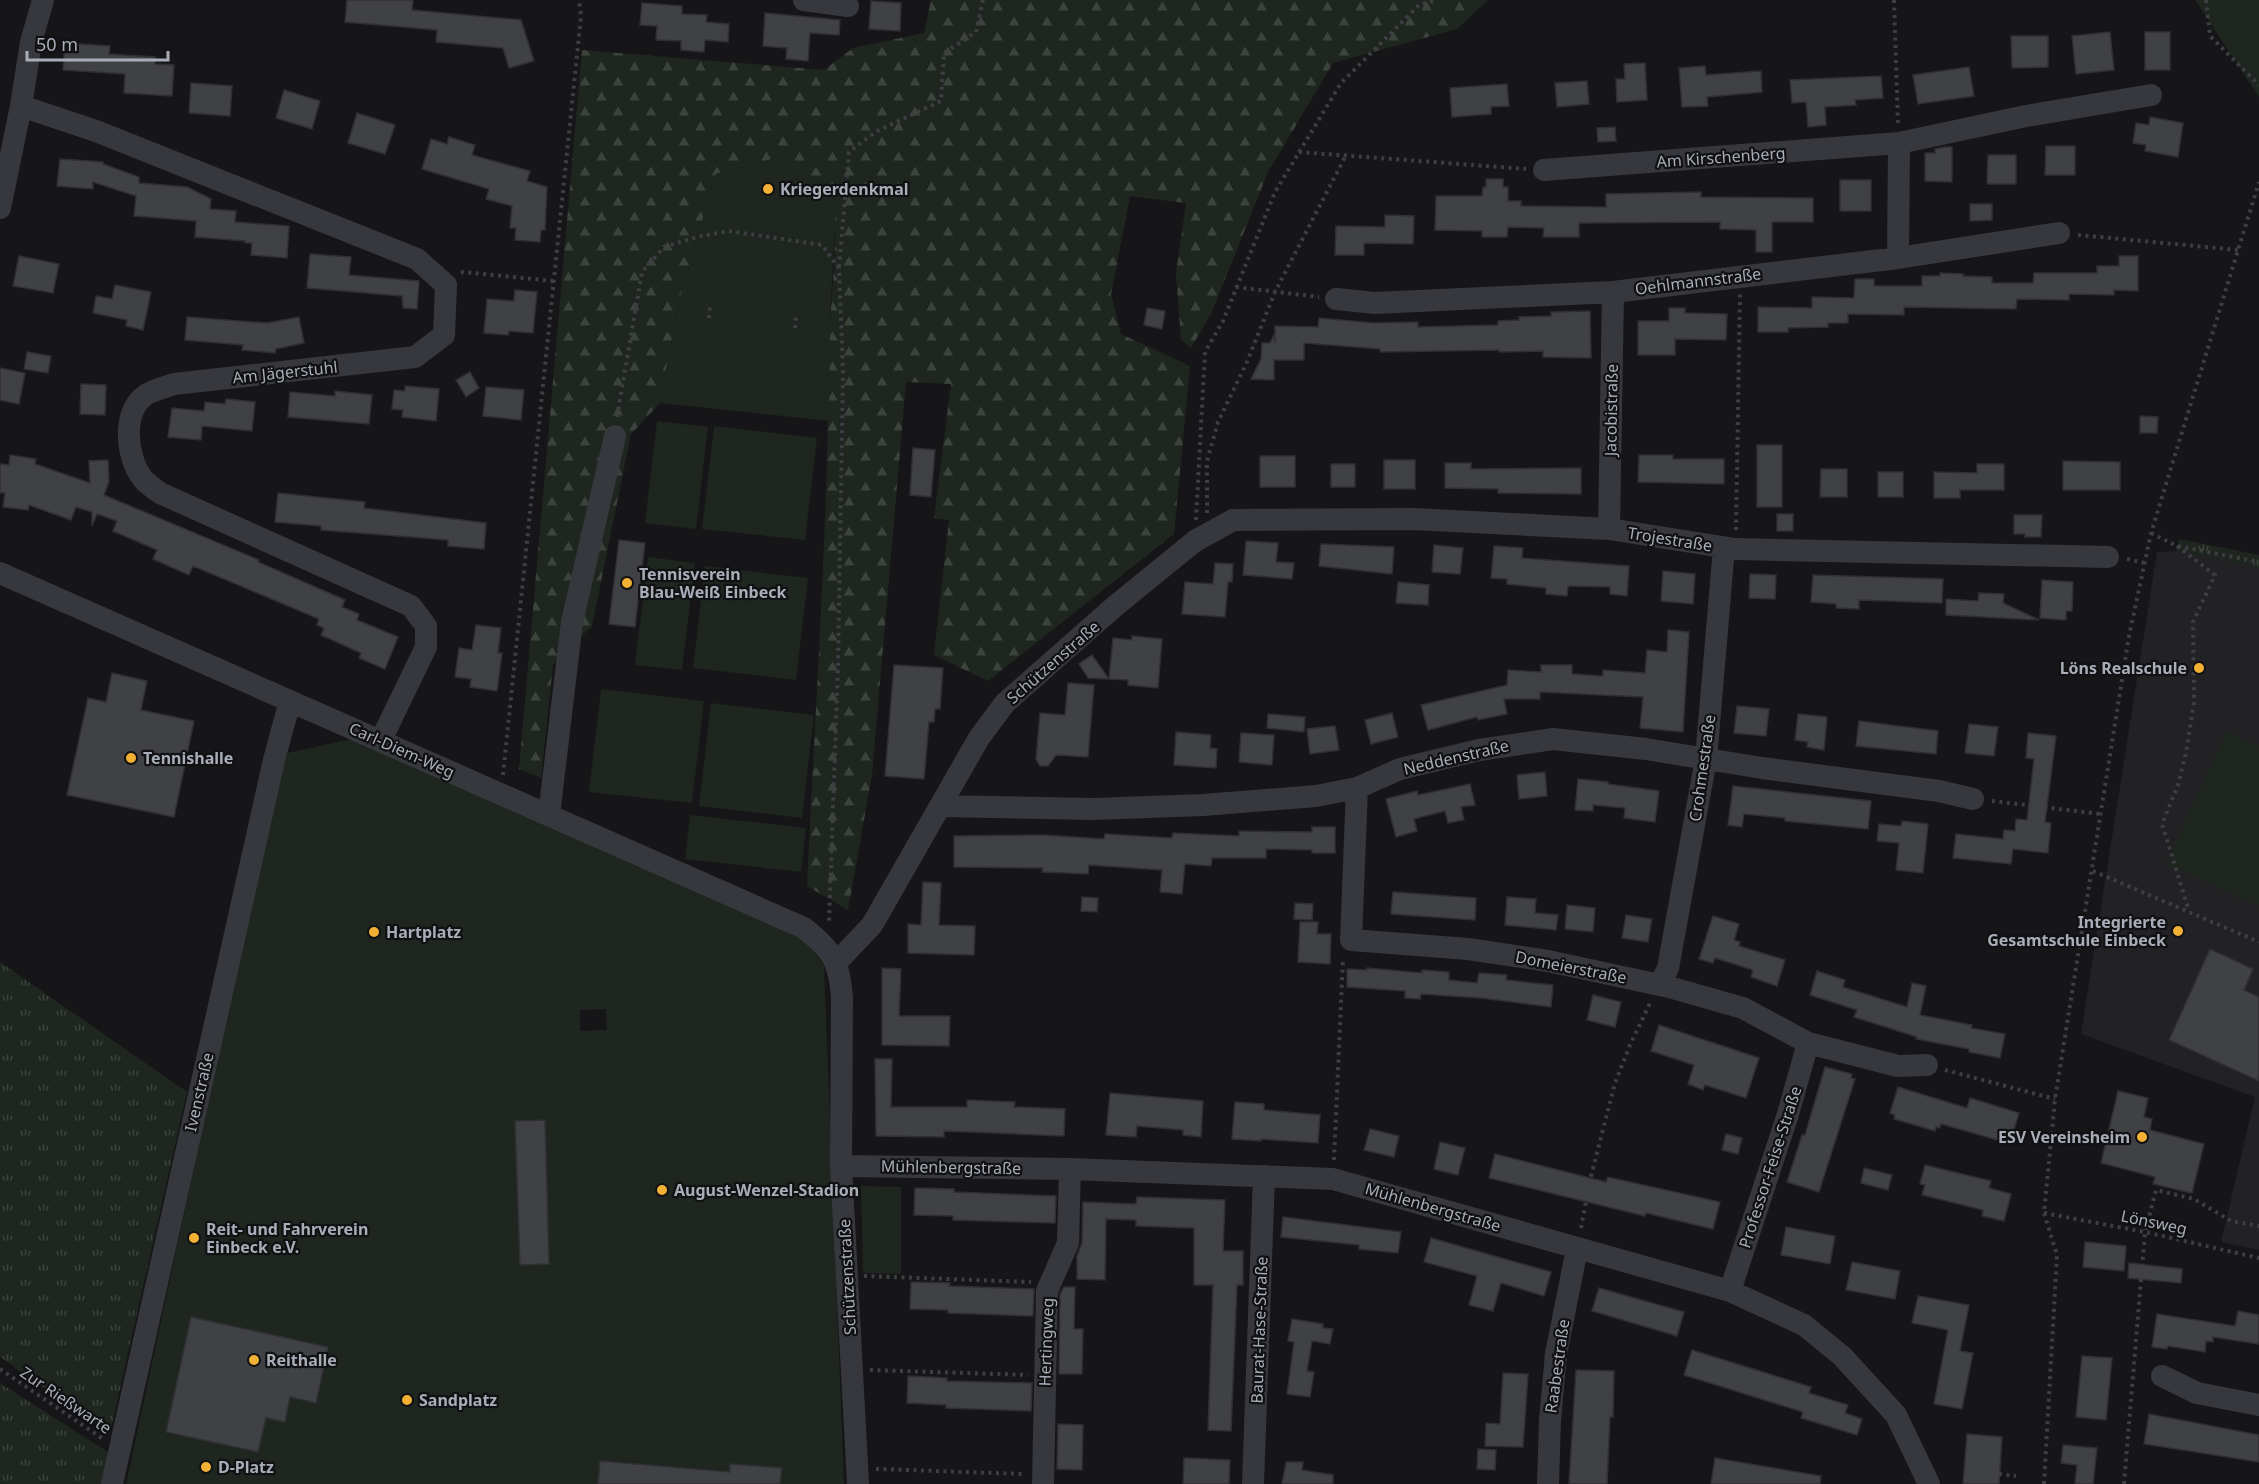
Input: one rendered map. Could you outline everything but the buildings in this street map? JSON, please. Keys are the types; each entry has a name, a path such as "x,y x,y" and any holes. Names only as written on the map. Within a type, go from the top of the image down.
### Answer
{"street":[{"path":"0,208 21,106 31,42 43,0"},
{"path":"804,0 848,6"},
{"name":"Am Kirschenberg","path":"1544,171 1899,143 2026,116 2151,95"},
{"path":"21,106 96,131 417,259 446,285"},
{"path":"1898,258 1899,143"},
{"name":"Oehlmannstraße","path":"1336,299 1375,303 1613,292 1898,258 2059,233"},
{"name":"Am Jägerstuhl","path":"381,740 426,647 426,626 411,606 160,493 143,480 134,463 129,442 130,422 136,407 146,395 174,384 415,357 444,335 446,285"},
{"name":"Jacobistraße","path":"1609,529 1613,292"},
{"path":"549,815 572,622 615,436"},
{"name":"Trojestraße","path":"1233,520 1415,519 1609,529 1730,548 2108,557"},
{"name":"Schützenstraße","path":"857,1476 841,1166 842,997 841,981 832,955 872,925 979,738 1005,703 1201,538 1233,520"},
{"name":"Crohmestraße","path":"1660,985 1668,968 1706,759 1730,548"},
{"name":"Carl-Diem-Weg","path":"0,573 804,928 832,955"},
{"name":"Ivenstraße","path":"112,1484 271,771 290,701"},
{"name":"Neddenstraße","path":"940,806 1094,809 1203,805 1316,796 1357,788 1400,769 1456,755 1553,739 1646,749 1939,791 1973,799"},
{"path":"1351,940 1357,788"},
{"name":"Domeierstraße","path":"1351,940 1468,949 1548,961 1660,985 1743,1008 1808,1043 1898,1066 1927,1065"},
{"name":"Professor-Feise-Straße","path":"1730,1291 1788,1114 1808,1043"},
{"name":"Mühlenbergstraße","path":"841,1166 1070,1169 1333,1179 1730,1291 1804,1325 1842,1356 1896,1415 1929,1484"},
{"name":"Hertingweg","path":"1043,1480 1047,1291 1068,1243 1070,1169"},
{"name":"Baurat-Hase-Straße","path":"1253,1484 1264,1176"},
{"name":"Raabestraße","path":"1548,1484 1550,1420 1556,1354 1577,1249"},
{"path":"2162,1376 2197,1393 2259,1405"}],"path":[{"path":"501,794 555,281 581,16 579,0"},
{"path":"832,955 843,372 839,268 849,152 878,131 941,100 944,53 976,32 983,0"},
{"path":"1201,538 1205,352 1223,321 1275,192 1341,83 1419,5 1437,0"},
{"path":"1894,0 1899,143"},
{"path":"2206,0 2210,36 2259,85"},
{"path":"1299,152 1544,171"},
{"path":"1201,538 1207,461 1218,422 1247,362 1275,292 1345,157"},
{"path":"2044,1484 2057,1255 2043,1213 2055,1099 2129,636 2151,533 2259,182"},
{"path":"615,436 642,272 664,247 697,237 729,231 822,245 839,268"},
{"path":"2059,233 2238,250"},
{"path":"446,285 463,272 555,281"},
{"path":"1730,548 1741,276"},
{"path":"1236,287 1336,299"},
{"path":"709,318 710,304"},
{"path":"795,328 796,314"},
{"path":"2151,533 2176,546 2215,575 2193,622 2194,702 2187,753 2178,785 2162,824 2189,911"},
{"path":"2176,546 2259,562"},
{"path":"2134,561 2145,563"},
{"path":"1973,799 2101,814"},
{"path":"2093,871 2259,942"},
{"path":"1333,1179 1344,949 1351,940"},
{"path":"1577,1249 1590,1180 1616,1083 1630,1045 1660,985"},
{"path":"1927,1065 2055,1099"},
{"path":"2124,1484 2145,1232 2156,1190 2194,1199 2231,1221 2259,1226"},
{"name":"Lönsweg","path":"2043,1213 2145,1232 2259,1258"},
{"path":"846,1276 1051,1283"},
{"name":"Zur Rießwarte","path":"0,1369 119,1450"},
{"path":"852,1369 1046,1376"},
{"path":"1999,1474 2016,1476"},
{"path":"857,1476 1043,1480"}],"shaded area":[{"name":"Integrierte Gesamtschule Einbeck","path":"2177,551 2259,568 2259,1250 2221,1242 2255,1097 2081,1034 2157,552"}],"green space":[{"path":"931,0 1488,0 1457,29 1333,63 1268,172 1211,314 1191,348 1181,340 1176,273 1186,203 1130,196 1111,294 1121,334 1190,366 1174,534 988,681 934,655 949,520 934,518 951,384 906,382 872,775 848,910 807,886 824,551 829,350 835,247 834,206 832,187 772,159 716,174 679,301 660,403 631,434 592,626 553,665 541,778 519,769 582,50 824,70 853,48 924,33"},
{"path":"2195,0 2259,0 2259,97"},
{"path":"772,159 832,187 836,210 830,316 829,421 660,403 679,301 716,174"},
{"path":"657,421 708,427 696,529 645,523"},
{"path":"714,426 817,438 805,540 702,529"},
{"path":"2179,539 2259,555 2259,568 2177,551"},
{"path":"648,557 695,563 682,670 635,665"},
{"path":"705,566 808,578 796,680 693,668"},
{"path":"601,689 704,701 692,803 589,792"},
{"path":"711,703 814,715 802,818 699,806"},
{"path":"2226,732 2259,746 2259,906 2166,864"},
{"path":"361,737 804,939 824,965 844,1484 126,1484 283,754","holes":["606,1009 607,1030 580,1031 580,1010"]},
{"path":"690,815 806,828 801,872 685,859"},
{"path":"0,962 187,1092 110,1433 0,1357"},
{"path":"861,1186 901,1187 901,1274 863,1273"},
{"path":"0,1383 108,1452 101,1484 0,1484"}],"place":[{"name":"Kriegerdenkmal","path":"768,189"},
{"name":"Tennisverein Blau-Weiß Einbeck","path":"627,583"},
{"name":"Löns Realschule","path":"2199,668"},
{"name":"Tennishalle","path":"131,758"},
{"name":"Integrierte Gesamtschule Einbeck","path":"2178,931"},
{"name":"Hartplatz","path":"374,932"},
{"name":"ESV Vereinsheim","path":"2142,1137"},
{"name":"August-Wenzel-Stadion","path":"662,1190"},
{"name":"Reit- und Fahrverein Einbeck e.V.","path":"194,1238"},
{"name":"Reithalle","path":"254,1360"},
{"name":"Sandplatz","path":"407,1400"},
{"name":"D-Platz","path":"206,1467"}]}
